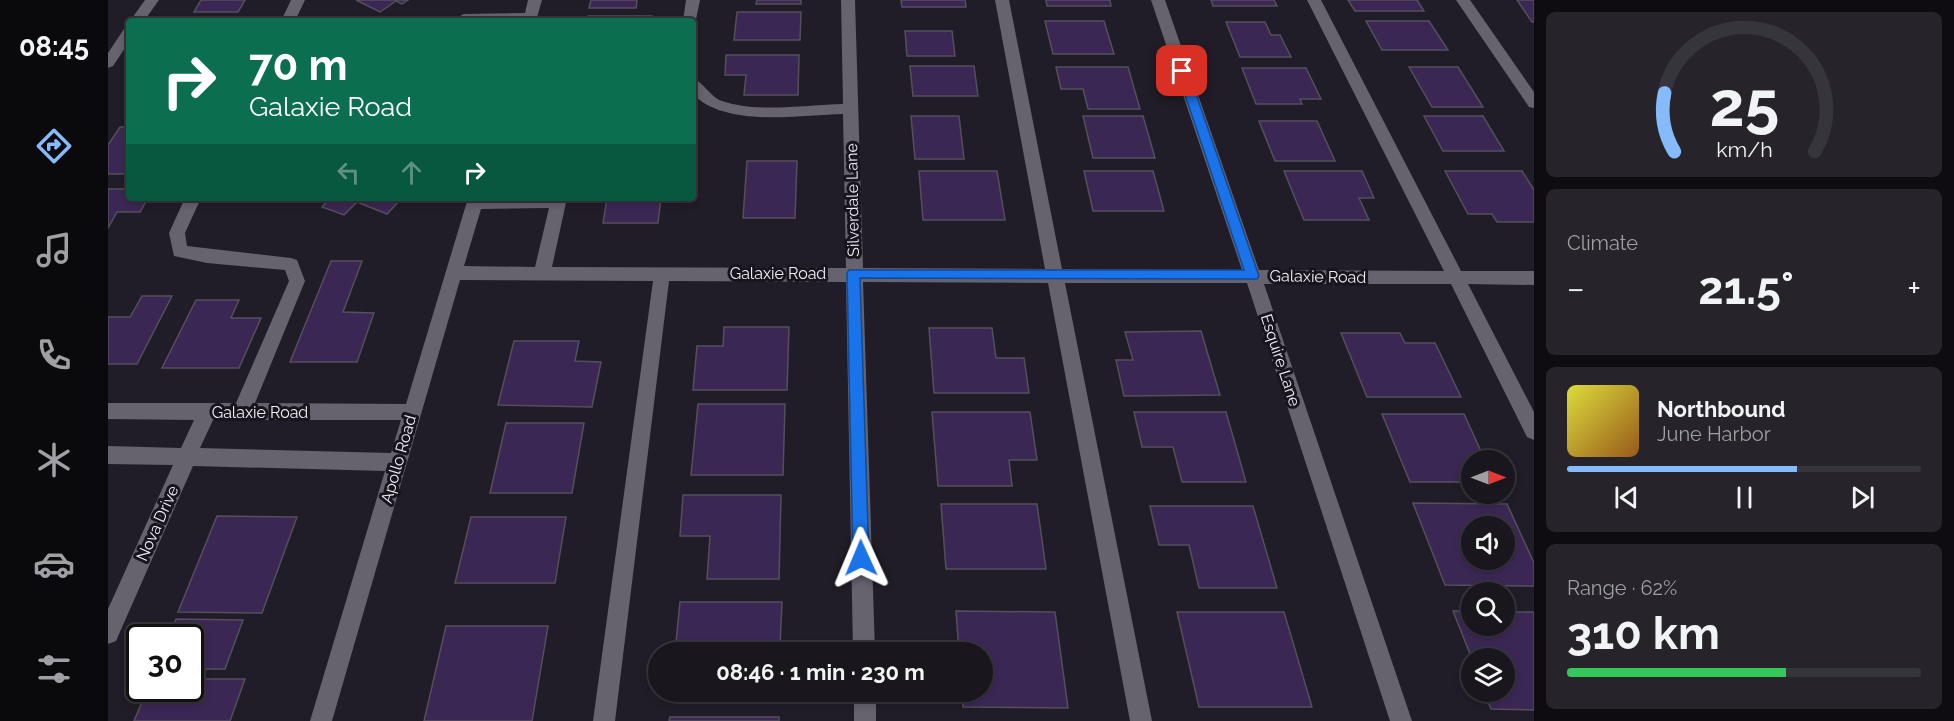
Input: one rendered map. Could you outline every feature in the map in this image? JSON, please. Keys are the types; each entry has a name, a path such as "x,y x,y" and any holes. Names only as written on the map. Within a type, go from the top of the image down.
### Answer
{"street":[{"path":"139,18 152,0"},
{"path":"289,18 298,0"},
{"path":"529,18 535,0"},
{"path":"690,18 693,0"},
{"name":"Silverdale Lane","path":"848,0 864,642"},
{"path":"1002,0 1141,721"},
{"name":"Esquire Lane","path":"1158,0 1401,721"},
{"path":"1314,0 1534,431"},
{"path":"1463,0 1534,103"},
{"path":"108,63 126,37"},
{"path":"696,87 720,106 763,110 851,109"},
{"path":"192,201 177,233 180,251 198,257 272,260 291,265 297,280 242,412"},
{"name":"Apollo Road","path":"321,721 476,201"},
{"path":"542,273 558,201"},
{"name":"Galaxie Road","path":"453,273 853,273 1534,278"},
{"path":"604,721 662,273"},
{"name":"Galaxie Road","path":"108,411 412,412"},
{"name":"Nova Drive","path":"108,633 207,412"},
{"path":"108,454 398,462"},
{"path":"865,702 865,721"}],"building":[{"path":"201,0 245,0 238,12 194,12"},
{"path":"356,0 408,0 402,4 396,1 380,12"},
{"path":"591,0 637,0 636,8 589,8"},
{"path":"757,0 801,0 801,4 756,4"},
{"path":"901,0 965,0 966,7 902,7"},
{"path":"1046,0 1110,0 1111,6 1047,6"},
{"path":"1211,0 1274,0 1277,6 1213,6"},
{"path":"1348,0 1417,0 1424,11 1355,11"},
{"path":"1517,0 1534,0 1534,22 1532,22"},
{"path":"737,12 801,12 800,40 734,40"},
{"path":"588,16 652,16 652,18 588,18"},
{"path":"1045,21 1104,21 1114,54 1053,54"},
{"path":"1366,21 1429,21 1448,50 1382,50"},
{"path":"1226,22 1265,22 1271,35 1280,35 1291,57 1240,57"},
{"path":"905,31 952,31 955,56 907,56"},
{"path":"726,55 799,55 798,95 744,95 746,75 725,75"},
{"path":"910,66 974,66 978,96 913,96"},
{"path":"1056,67 1128,67 1140,109 1088,109 1083,89 1061,89"},
{"path":"1409,67 1458,67 1483,107 1432,107"},
{"path":"1242,68 1306,68 1321,99 1300,99 1302,104 1256,104"},
{"path":"911,116 959,116 964,159 915,159"},
{"path":"1083,116 1143,116 1155,158 1093,158"},
{"path":"1424,116 1483,116 1504,151 1443,151"},
{"path":"1259,121 1317,121 1335,161 1275,161"},
{"path":"120,127 126,127 126,174 108,174 108,145"},
{"path":"747,161 797,161 795,218 743,218"},
{"path":"919,171 997,171 1005,220 923,220"},
{"path":"1084,171 1153,171 1164,211 1093,211"},
{"path":"1284,171 1362,171 1374,198 1359,198 1369,220 1304,220"},
{"path":"1445,171 1522,171 1534,190 1534,222 1497,222 1492,214 1468,214"},
{"path":"108,189 126,189 126,201 146,201 140,212 117,212 108,228"},
{"path":"327,201 399,201 387,214 357,202 344,215 322,207"},
{"path":"607,201 661,201 658,223 603,223"},
{"path":"331,261 362,261 343,312 374,313 357,362 290,362"},
{"path":"142,296 172,296 137,364 108,364 108,317 130,317"},
{"path":"196,300 239,300 231,318 261,318 239,368 162,368"},
{"path":"724,327 789,327 787,390 693,390 697,346 723,346"},
{"path":"929,328 992,328 996,358 1024,358 1029,393 934,393"},
{"path":"1201,331 1220,395 1124,396 1116,360 1133,360 1125,332"},
{"path":"1341,333 1400,333 1405,343 1435,343 1461,397 1367,397"},
{"path":"514,341 579,341 575,361 601,362 592,407 498,405"},
{"path":"698,404 785,404 783,475 691,475"},
{"path":"932,412 1030,412 1037,460 1009,460 1012,486 938,486"},
{"path":"1134,412 1226,412 1246,482 1182,482 1173,447 1142,447"},
{"path":"1382,414 1464,414 1480,450 1461,450 1461,482 1410,482"},
{"path":"506,423 584,423 572,493 490,493"},
{"path":"683,495 781,495 779,579 707,579 710,536 680,536"},
{"path":"1413,503 1507,504 1512,516 1461,516 1461,570 1515,570 1515,521 1534,563 1534,586 1515,586 1515,582 1461,582 1461,585 1445,585"},
{"path":"941,504 1037,504 1046,569 946,569"},
{"path":"1150,506 1253,506 1277,588 1199,588 1189,545 1159,545"},
{"path":"217,516 297,517 262,613 178,612"},
{"path":"471,517 566,517 555,583 455,583"},
{"path":"680,602 782,602 780,642 676,642"},
{"path":"956,611 1055,612 1068,708 963,707 963,702 993,702 993,642 958,642"},
{"path":"1453,611 1461,611 1461,631"},
{"path":"1177,612 1284,612 1312,707 1199,707"},
{"path":"1515,612 1534,612 1534,710 1491,709 1488,702 1515,702 1515,648 1468,648 1463,636 1515,636"},
{"path":"176,619 243,620 225,669 204,669 204,624 174,624"},
{"path":"446,626 548,626 532,721 424,721"},
{"path":"204,679 245,679 230,721 134,721 142,702 204,702"},
{"path":"670,717 779,717 779,721 669,721"}],"route":[{"path":"861,558 853,273 1252,276 1182,71"}]}
